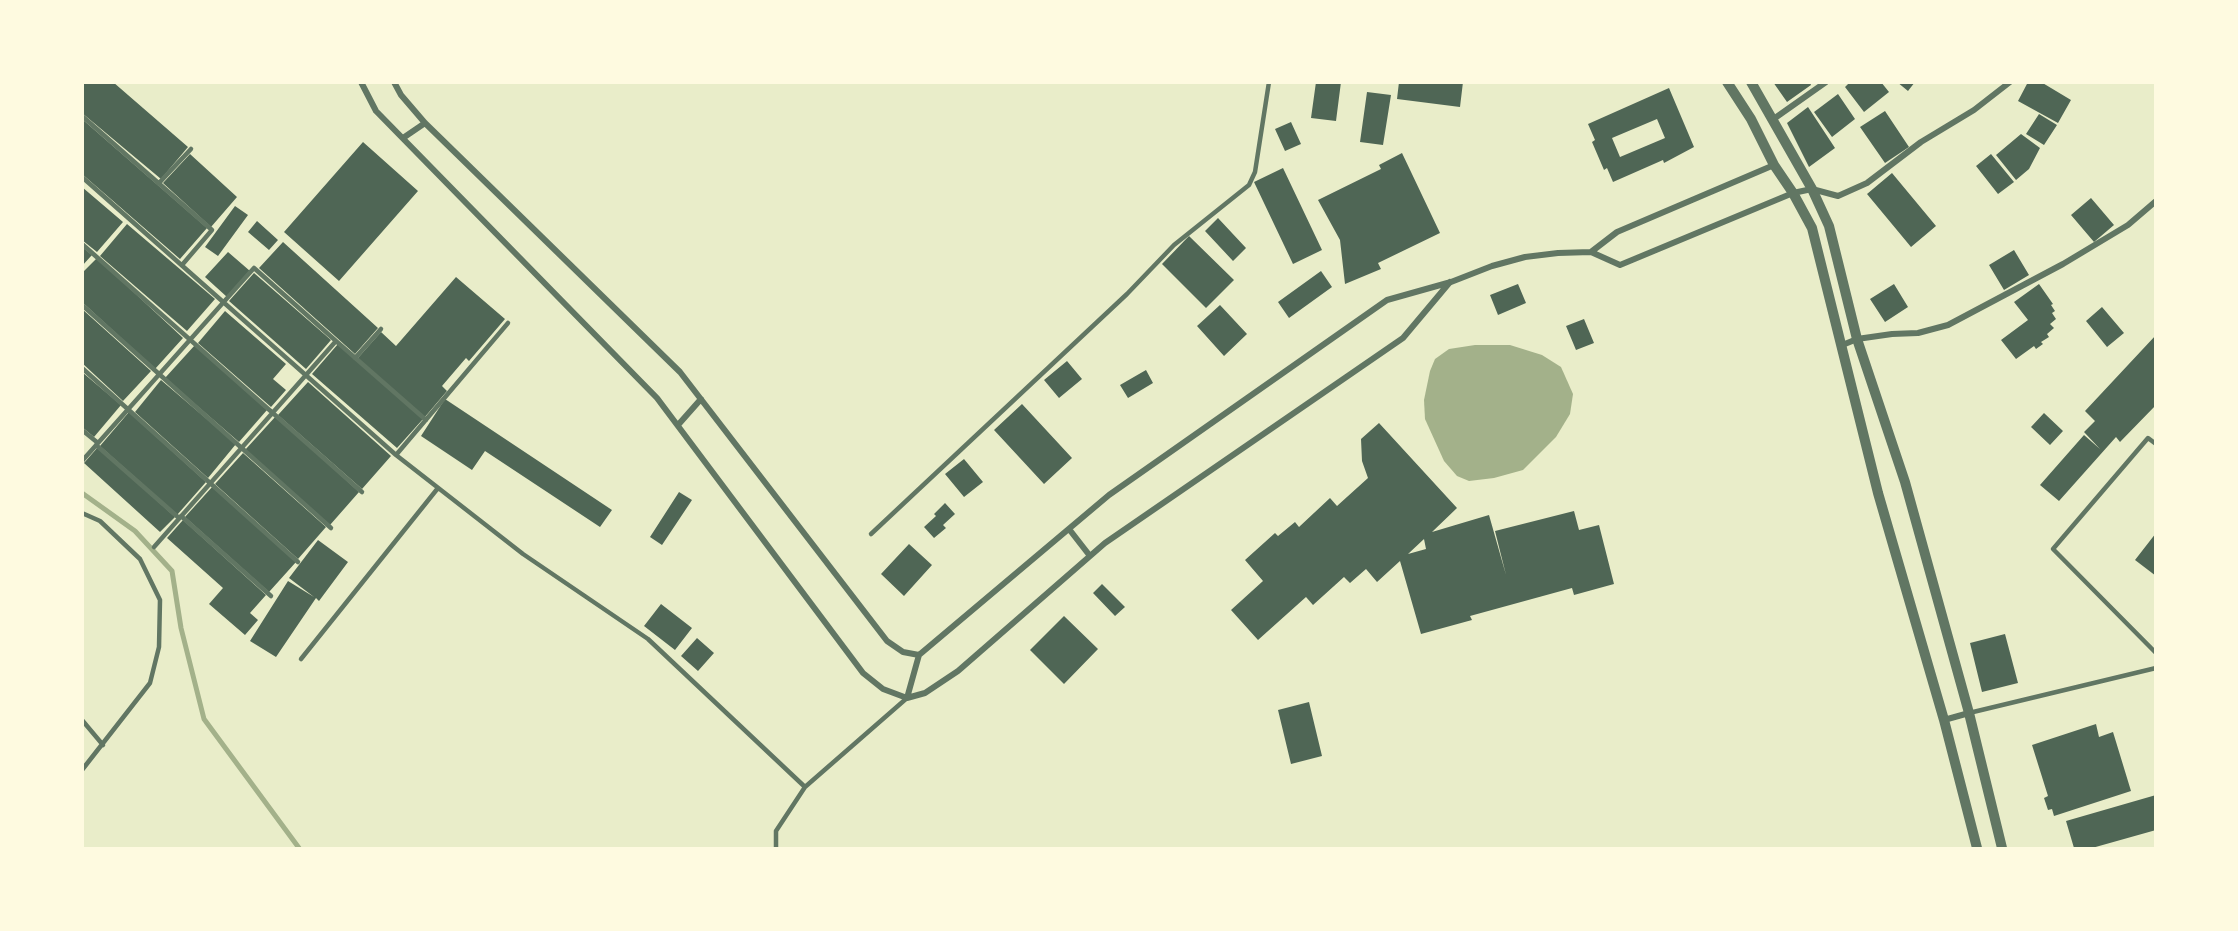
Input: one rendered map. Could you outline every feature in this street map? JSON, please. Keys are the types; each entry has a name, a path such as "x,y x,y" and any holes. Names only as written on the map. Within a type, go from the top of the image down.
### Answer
{"street":[{"path":"361,82 376,111 657,398 864,673 883,689 907,698 925,693 958,671 1105,543 1403,338 1451,282"},
{"path":"394,82 401,95 425,123 680,372 887,641 903,652 919,656"},
{"path":"1727,82 1751,119 1774,165 1793,193 1812,228 1878,493 1944,720 1977,849"},
{"path":"1751,82 1812,189 1829,226 1857,339 1905,482 1969,713 2002,849"},
{"path":"1772,118 1826,82"},
{"path":"907,698 919,656 1109,495 1387,300 1451,282 1492,266 1524,257 1591,252 1620,265 1793,193 1812,189 1838,196 1867,183 1921,142 1974,110 2010,82"},
{"path":"403,138 425,123"},
{"path":"1591,252 1617,232 1774,165"},
{"path":"1840,346 1857,339 1918,333 1948,325 2063,264 2128,225 2156,201"},
{"path":"678,425 700,399"},
{"path":"1069,529 1090,556"},
{"path":"1944,720 1969,713"}],"lane":[{"path":"871,534 1127,294 1174,245 1249,185 1255,172 1269,82"},
{"path":"82,116 160,182 212,230 182,265"},
{"path":"160,182 191,148"},
{"path":"82,177 396,455 523,554 648,639 805,787"},
{"path":"82,244 362,492"},
{"path":"82,461 254,268 426,420"},
{"path":"82,304 331,528"},
{"path":"396,455 508,323"},
{"path":"355,358 381,329"},
{"path":"154,547 336,341"},
{"path":"82,368 298,562"},
{"path":"82,430 271,596"},
{"path":"2156,444 2148,438 2053,549 2156,652"},
{"path":"301,659 438,488"},
{"path":"82,513 100,521 140,559 160,600 159,647 150,683 82,770"},
{"path":"1969,713 2156,668"},
{"path":"776,849 776,831 805,787 907,698"},
{"path":"82,720 103,745"}],"shaded area":[{"path":"1475,345 1510,345 1542,355 1561,367 1573,394 1570,414 1556,437 1523,470 1494,478 1469,481 1457,476 1444,461 1425,419 1424,400 1435,359 1449,349"}],"building":[{"path":"82,82 113,82 188,147 161,179 82,113"},
{"path":"1316,82 1341,82 1336,121 1311,118"},
{"path":"1399,82 1463,82 1460,107 1397,99"},
{"path":"1773,82 1810,82 1811,85 1787,102"},
{"path":"1850,82 1881,82 1889,92 1864,112 1845,87"},
{"path":"1897,82 1915,82 1908,91"},
{"path":"2028,82 2041,82 2071,100 2058,123 2018,101"},
{"path":"1669,88 1694,147 1664,163 1663,160 1613,182 1607,168 1604,170 1592,142 1595,140 1588,124","holes":["1657,119 1665,138 1620,157 1612,138"]},
{"path":"1367,92 1391,95 1383,145 1360,142"},
{"path":"1838,94 1855,119 1832,137 1814,112"},
{"path":"1808,107 1835,148 1809,167 1787,123"},
{"path":"1885,111 1909,147 1885,163 1860,127"},
{"path":"2039,114 2057,125 2044,145 2026,134"},
{"path":"82,119 207,228 180,259 82,174"},
{"path":"1291,122 1301,144 1285,151 1275,129"},
{"path":"2021,134 2040,148 2029,169 2016,180 1996,155"},
{"path":"363,142 418,191 339,281 284,232"},
{"path":"1402,153 1440,233 1378,263 1381,269 1345,284 1340,240 1318,200 1381,169 1379,165"},
{"path":"190,154 237,197 211,227 163,183"},
{"path":"1991,154 2014,182 1998,194 1976,166"},
{"path":"1283,168 1322,250 1293,264 1254,182"},
{"path":"1892,173 1936,226 1911,247 1867,194"},
{"path":"82,187 123,222 97,252 82,240"},
{"path":"2091,198 2114,225 2094,242 2071,215"},
{"path":"235,206 248,215 218,256 205,247"},
{"path":"1218,218 1246,248 1233,261 1205,231"},
{"path":"257,221 278,240 269,250 248,232"},
{"path":"127,224 215,299 187,331 100,256"},
{"path":"1189,236 1234,280 1206,308 1162,264"},
{"path":"283,242 378,328 355,354 259,268"},
{"path":"82,247 92,255 82,266"},
{"path":"2014,250 2029,275 2004,290 1989,265"},
{"path":"228,252 250,271 227,297 205,277"},
{"path":"97,258 183,338 155,369 82,302 82,273"},
{"path":"1321,271 1332,287 1289,318 1278,302"},
{"path":"254,273 331,340 306,369 229,301"},
{"path":"456,277 505,319 469,361 466,358 442,386 447,391 424,418 357,359 381,332 396,346"},
{"path":"1518,284 1526,303 1498,315 1490,295"},
{"path":"1894,284 1908,307 1885,322 1870,299"},
{"path":"2039,284 2053,304 2051,305 2055,311 2052,313 2056,319 2050,324 2054,328 2047,334 2049,337 2041,342 2043,344 2036,349 2034,346 2016,359 2001,340 2028,320 2014,302"},
{"path":"1220,305 1247,334 1224,356 1197,326"},
{"path":"2102,307 2124,333 2107,347 2086,321"},
{"path":"82,309 151,371 123,401 82,363"},
{"path":"225,311 286,364 273,379 286,390 271,407 198,343"},
{"path":"1584,319 1594,343 1576,350 1566,326"},
{"path":"2156,335 2156,405 2120,442 2116,437 2059,501 2040,485 2084,435 2100,449 2084,432 2095,421 2085,411"},
{"path":"338,344 423,419 397,448 312,374"},
{"path":"195,345 267,410 239,442 165,378"},
{"path":"1067,361 1082,379 1059,398 1044,380"},
{"path":"1146,370 1153,383 1128,398 1120,385"},
{"path":"82,372 121,405 94,437 82,427"},
{"path":"161,380 236,444 208,478 135,412"},
{"path":"308,382 391,456 362,489 278,415"},
{"path":"445,399 612,510 600,527 485,451 472,470 421,436"},
{"path":"1022,404 1072,458 1044,484 994,430"},
{"path":"129,412 206,482 177,515 100,446"},
{"path":"2044,413 2063,431 2050,445 2031,427"},
{"path":"276,416 359,492 330,525 245,450"},
{"path":"1379,423 1457,508 1432,532 1489,515 1506,575 1495,531 1574,511 1579,530 1599,525 1614,584 1574,595 1572,588 1470,616 1472,620 1421,634 1400,561 1377,582 1366,569 1350,583 1344,577 1313,605 1306,597 1258,640 1231,610 1263,581 1245,560 1275,533 1278,536 1295,522 1299,527 1330,498 1337,506 1368,478 1362,461 1361,439","holes":["1424,539 1426,549 1408,554"]},
{"path":"98,447 175,517 160,532 84,463"},
{"path":"243,453 326,527 298,559 215,484"},
{"path":"964,459 983,482 964,497 945,474"},
{"path":"213,486 296,562 269,592 185,517"},
{"path":"679,492 692,500 662,545 650,537"},
{"path":"945,503 955,514 943,525 946,528 934,538 924,527"},
{"path":"183,520 266,595 250,613 258,620 245,635 209,604 223,588 167,538"},
{"path":"2156,533 2156,576 2135,560"},
{"path":"318,540 348,562 319,601 316,598 276,657 250,641 288,581 314,597 289,578"},
{"path":"909,544 932,565 904,596 881,574"},
{"path":"1102,584 1125,607 1115,616 1093,593"},
{"path":"661,604 692,628 675,650 644,626"},
{"path":"1064,616 1098,649 1064,684 1030,650"},
{"path":"2005,634 2018,683 1982,692 1970,643"},
{"path":"697,638 714,653 698,671 681,656"},
{"path":"1309,702 1322,756 1291,764 1278,710"},
{"path":"2096,724 2099,737 2113,732 2131,791 2054,816 2052,809 2048,810 2044,798 2048,796 2032,745"},
{"path":"2156,795 2156,830 2092,848 2074,848 2066,821"}],"waterway":[{"path":"82,493 135,531 172,571 181,628 204,719 299,848"}]}
